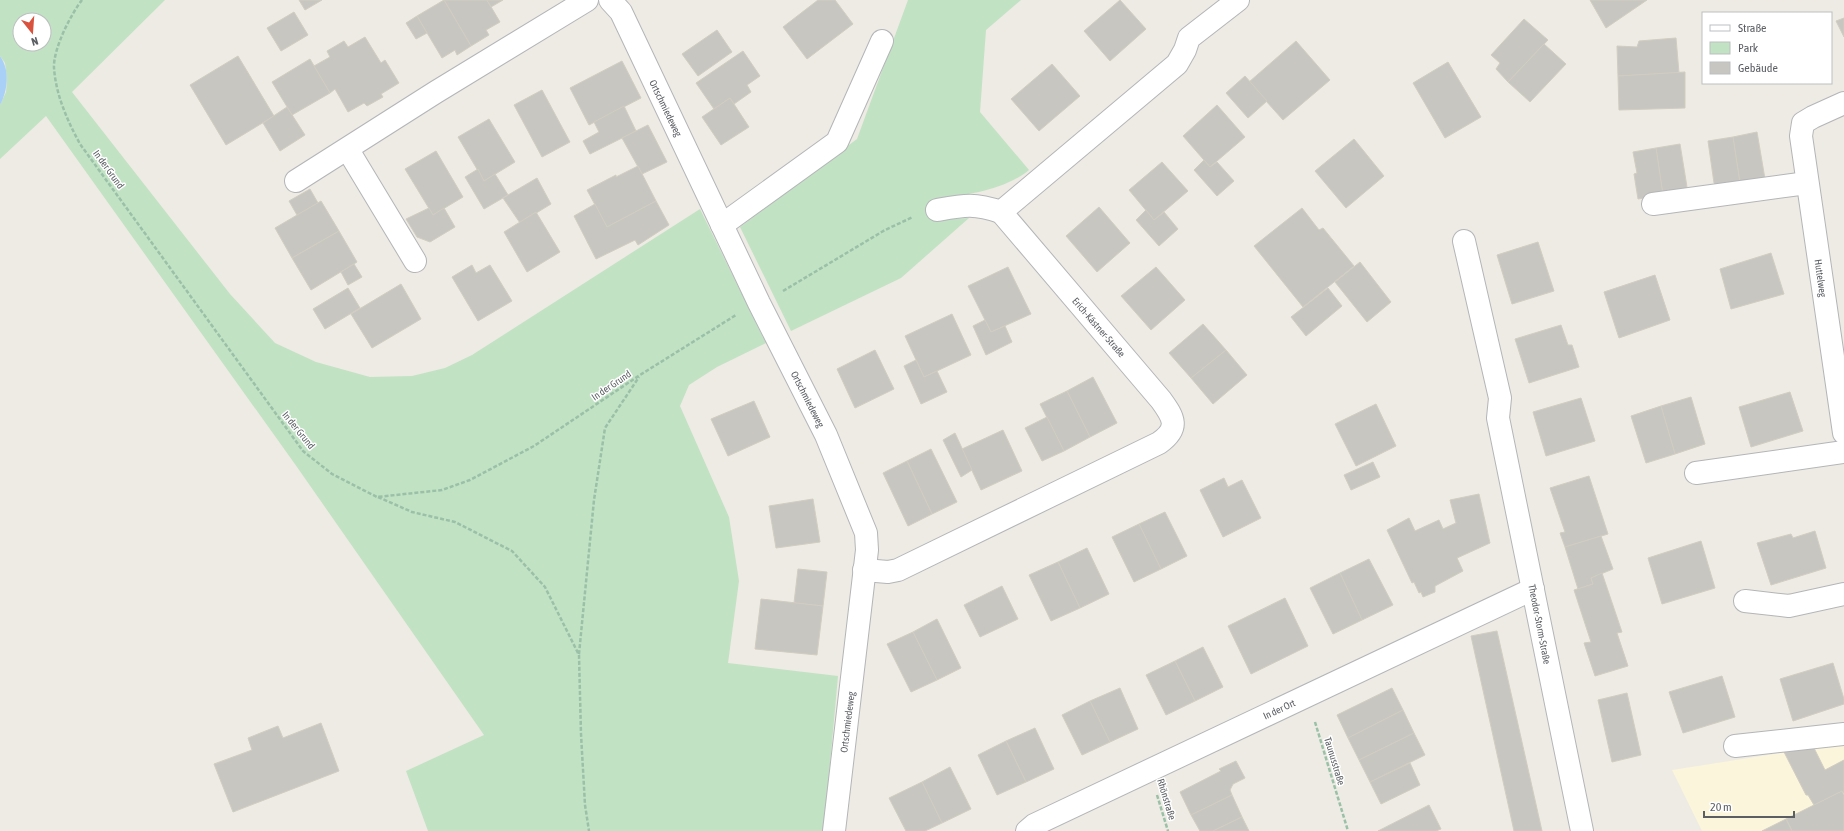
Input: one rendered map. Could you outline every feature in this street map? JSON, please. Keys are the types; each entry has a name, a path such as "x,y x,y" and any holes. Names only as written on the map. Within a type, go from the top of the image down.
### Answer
{"street":[{"path":"296,181 348,150 436,92 587,0"},
{"name":"Ortschmiedeweg","path":"610,0 621,12 759,303 826,435 866,533 867,550 834,831"},
{"path":"937,210 963,206 980,206 1001,212 1177,64 1186,50 1189,38 1238,0"},
{"path":"722,224 837,142 882,41"},
{"name":"Huttelweg","path":"1844,103 1803,123 1801,136 1844,433"},
{"path":"348,150 415,261"},
{"path":"1652,204 1807,183"},
{"name":"Erich-Kästner-Straße","path":"864,570 888,572 898,570 1159,443 1168,436 1172,428 1173,420 1161,400 1001,212"},
{"name":"Theodor-Storm-Straße","path":"1464,241 1500,398 1498,418 1582,831"},
{"path":"1696,473 1844,452"},
{"name":"In der Ort","path":"1027,831 1034,825 1533,589"},
{"path":"1745,600 1789,606 1844,594"},
{"path":"1735,746 1844,734"}],"path":[{"name":"In der Grund","path":"82,0 72,13 63,32 54,66 60,102 69,124 80,144 303,451 332,474 377,497 442,490 470,480 534,446 640,375 759,303 779,294 885,230 912,217 937,210"},
{"path":"589,831 585,805 578,655 594,500 605,428 640,375"},
{"path":"377,497 412,512 455,522 512,551 545,587 578,655"},
{"name":"Taunusstraße","path":"1307,696 1348,831"},
{"name":"Rhönstraße","path":"1150,771 1168,831"}],"shaded area":[{"path":"1844,743 1844,831 1702,831 1672,770"}],"green space":[{"path":"0,0 165,0 72,92 230,294 275,343 316,362 370,377 412,376 445,368 472,355 700,209 766,343 717,367 689,385 680,406 729,517 739,581 728,663 838,676 824,831 428,831 406,771 484,735 297,467 46,116 0,159 0,105 6,92 7,80 5,63 0,56"},
{"path":"908,0 1021,0 986,30 980,112 1029,170 1008,183 984,191 935,200 936,220 969,218 901,278 791,331 740,227 857,139"}],"water":[{"path":"0,56 5,67 7,80 5,93 0,105"}],"building":[{"path":"299,0 322,0 305,10"},
{"path":"444,0 487,0 500,22 486,30 489,35 471,46"},
{"path":"444,0 471,46 457,55 455,50 442,58 417,16"},
{"path":"487,0 503,0 491,7"},
{"path":"818,0 835,0 853,24 807,59 783,27"},
{"path":"1120,0 1146,29 1110,61 1084,31"},
{"path":"1590,0 1647,0 1606,28"},
{"path":"294,12 308,35 281,51 267,28"},
{"path":"417,16 427,33 416,39 406,23"},
{"path":"1844,18 1844,37 1836,21"},
{"path":"1524,19 1548,40 1508,82 1496,69 1500,63 1491,55"},
{"path":"717,30 732,52 698,76 682,54"},
{"path":"365,37 381,63 385,60 399,83 381,94 383,97 367,106 364,103 348,112 335,89 330,93 314,66 330,57 327,51 344,41 348,47"},
{"path":"1676,38 1679,73 1618,76 1617,46 1637,47 1639,41"},
{"path":"1296,41 1330,80 1283,120 1249,82"},
{"path":"1544,44 1566,64 1530,102 1508,82"},
{"path":"743,51 760,76 747,85 751,92 734,104 730,98 714,109 696,83"},
{"path":"238,56 274,116 226,145 190,85"},
{"path":"310,59 330,93 292,115 272,82"},
{"path":"622,61 641,98 589,125 570,88"},
{"path":"1448,62 1481,117 1445,138 1413,83"},
{"path":"1052,64 1080,96 1039,131 1011,99"},
{"path":"1685,72 1685,108 1619,110 1618,76"},
{"path":"1245,76 1267,101 1248,118 1226,93"},
{"path":"542,90 570,142 542,157 514,105"},
{"path":"730,98 749,127 721,145 702,117"},
{"path":"1217,105 1245,137 1210,167 1183,136"},
{"path":"624,106 636,131 590,154 583,141 599,132 594,122"},
{"path":"287,107 305,135 280,151 263,123"},
{"path":"489,119 515,162 484,181 458,137"},
{"path":"648,125 667,162 642,174 622,138"},
{"path":"1757,132 1765,179 1740,183 1733,137"},
{"path":"1733,137 1740,183 1719,186 1714,183 1708,141"},
{"path":"1354,139 1384,176 1346,208 1315,171"},
{"path":"1680,144 1687,187 1684,191 1663,195 1656,148"},
{"path":"1656,148 1663,195 1638,199 1634,174 1637,173 1633,152"},
{"path":"436,151 463,197 433,215 405,169"},
{"path":"1204,160 1210,167 1217,162 1234,181 1217,196 1194,170"},
{"path":"1162,162 1188,191 1154,220 1129,190"},
{"path":"638,166 656,201 607,227 587,190 616,175 616,177"},
{"path":"478,169 484,181 495,174 508,195 484,209 465,177"},
{"path":"537,178 551,204 520,223 503,198"},
{"path":"310,189 318,203 297,215 289,201"},
{"path":"321,201 339,231 292,258 275,228"},
{"path":"656,201 669,225 638,245 635,240 596,259 574,216 595,204 607,227"},
{"path":"1099,207 1130,243 1097,272 1066,236"},
{"path":"429,208 433,215 444,208 455,227 430,242 417,237 406,219"},
{"path":"1302,208 1319,230 1323,228 1354,266 1303,307 1254,246"},
{"path":"1146,210 1154,220 1164,212 1178,229 1159,246 1136,220"},
{"path":"536,212 560,252 527,272 504,232"},
{"path":"339,231 357,262 311,290 292,258"},
{"path":"1538,242 1554,291 1512,304 1497,255"},
{"path":"1771,253 1784,294 1731,309 1720,269"},
{"path":"1360,262 1391,302 1367,322 1335,282"},
{"path":"354,264 362,277 348,285 341,272"},
{"path":"472,265 476,273 490,265 512,301 478,321 452,277"},
{"path":"1008,267 1031,314 991,332 968,286"},
{"path":"1156,267 1185,300 1151,330 1121,296"},
{"path":"1655,275 1670,320 1619,338 1604,292"},
{"path":"401,284 421,319 372,348 351,314"},
{"path":"348,288 360,308 325,329 313,309"},
{"path":"1328,288 1342,306 1306,336 1291,317"},
{"path":"952,314 971,355 924,377 905,336"},
{"path":"985,320 991,332 1005,326 1012,342 986,355 973,326"},
{"path":"1203,324 1226,350 1191,378 1169,353"},
{"path":"1561,325 1568,345 1572,345 1579,367 1529,383 1515,339"},
{"path":"875,350 894,389 855,408 837,369"},
{"path":"1226,350 1247,375 1213,404 1191,378"},
{"path":"916,360 924,377 937,371 947,392 921,404 904,366"},
{"path":"1093,377 1117,423 1090,437 1067,391"},
{"path":"1067,391 1090,437 1064,451 1040,404"},
{"path":"1790,392 1803,431 1751,447 1739,407"},
{"path":"1691,397 1705,444 1675,454 1661,406"},
{"path":"1581,398 1595,441 1546,456 1533,412"},
{"path":"754,401 770,437 728,456 711,419"},
{"path":"1376,404 1396,446 1356,466 1335,424"},
{"path":"1661,406 1675,454 1646,463 1631,416"},
{"path":"1047,417 1064,451 1042,461 1025,428"},
{"path":"1003,430 1022,471 981,490 962,449"},
{"path":"955,433 972,470 961,477 943,440"},
{"path":"931,449 957,502 932,514 907,461"},
{"path":"907,461 932,514 908,526 883,473"},
{"path":"1373,462 1380,477 1351,490 1344,475"},
{"path":"1589,476 1608,534 1565,547 1560,533 1565,532 1550,488"},
{"path":"1224,478 1228,487 1242,480 1261,518 1223,537 1200,490"},
{"path":"1479,494 1490,543 1457,558 1463,571 1435,586 1435,592 1423,597 1421,592 1419,593 1414,582 1412,583 1387,530 1409,518 1415,531 1439,520 1443,529 1456,523 1450,500"},
{"path":"813,499 820,542 776,548 769,506"},
{"path":"1165,512 1187,556 1161,569 1139,524"},
{"path":"1139,524 1161,569 1134,582 1112,537"},
{"path":"1815,531 1826,568 1771,585 1757,543 1791,534 1793,538"},
{"path":"1601,536 1613,569 1591,578 1593,584 1578,589 1565,547"},
{"path":"1701,541 1715,588 1662,604 1648,558"},
{"path":"1087,548 1109,594 1080,608 1058,562"},
{"path":"1369,559 1393,605 1362,620 1340,573"},
{"path":"1058,562 1080,608 1051,621 1029,575"},
{"path":"798,569 827,572 823,606 794,603"},
{"path":"1340,573 1362,620 1333,634 1310,588"},
{"path":"1602,573 1622,632 1617,633 1628,666 1595,676 1584,643 1591,642 1574,590 1593,584 1591,578"},
{"path":"1002,586 1018,619 980,637 964,605"},
{"path":"1285,598 1308,646 1251,674 1228,626"},
{"path":"761,599 823,606 817,655 755,649"},
{"path":"937,619 961,668 937,680 913,632"},
{"path":"1497,631 1542,831 1514,831 1471,636"},
{"path":"913,632 937,680 911,692 887,644"},
{"path":"1203,647 1223,687 1195,701 1175,661"},
{"path":"1175,661 1195,701 1166,715 1146,675"},
{"path":"1833,663 1844,699 1844,704 1793,721 1780,679"},
{"path":"1722,676 1735,717 1683,733 1669,692"},
{"path":"1120,688 1138,729 1110,742 1090,701"},
{"path":"1392,688 1403,710 1348,738 1337,715"},
{"path":"1627,693 1641,755 1612,762 1598,700"},
{"path":"1090,701 1110,742 1082,755 1062,715"},
{"path":"1403,710 1414,733 1359,760 1348,738"},
{"path":"321,723 339,771 233,812 214,764 252,750 248,738 278,726 283,738"},
{"path":"1035,728 1054,769 1026,782 1006,741"},
{"path":"1414,733 1425,755 1370,782 1359,760"},
{"path":"1006,741 1026,782 997,795 978,755"},
{"path":"1814,748 1825,770 1844,760 1844,793 1842,791 1814,805 1808,795 1806,795 1784,752"},
{"path":"1236,761 1245,778 1233,784 1230,790 1232,795 1191,815 1180,792 1221,771 1219,769"},
{"path":"1410,763 1420,785 1381,804 1370,782"},
{"path":"950,767 971,809 942,823 922,782"},
{"path":"922,782 942,823 925,831 906,831 889,798"},
{"path":"1842,791 1844,795 1844,831 1792,831 1786,819"},
{"path":"1232,795 1242,817 1213,831 1200,831 1191,815"},
{"path":"1429,805 1441,829 1436,831 1378,831"},
{"path":"1242,817 1249,831 1213,831"},
{"path":"1786,819 1792,831 1762,831"}]}
